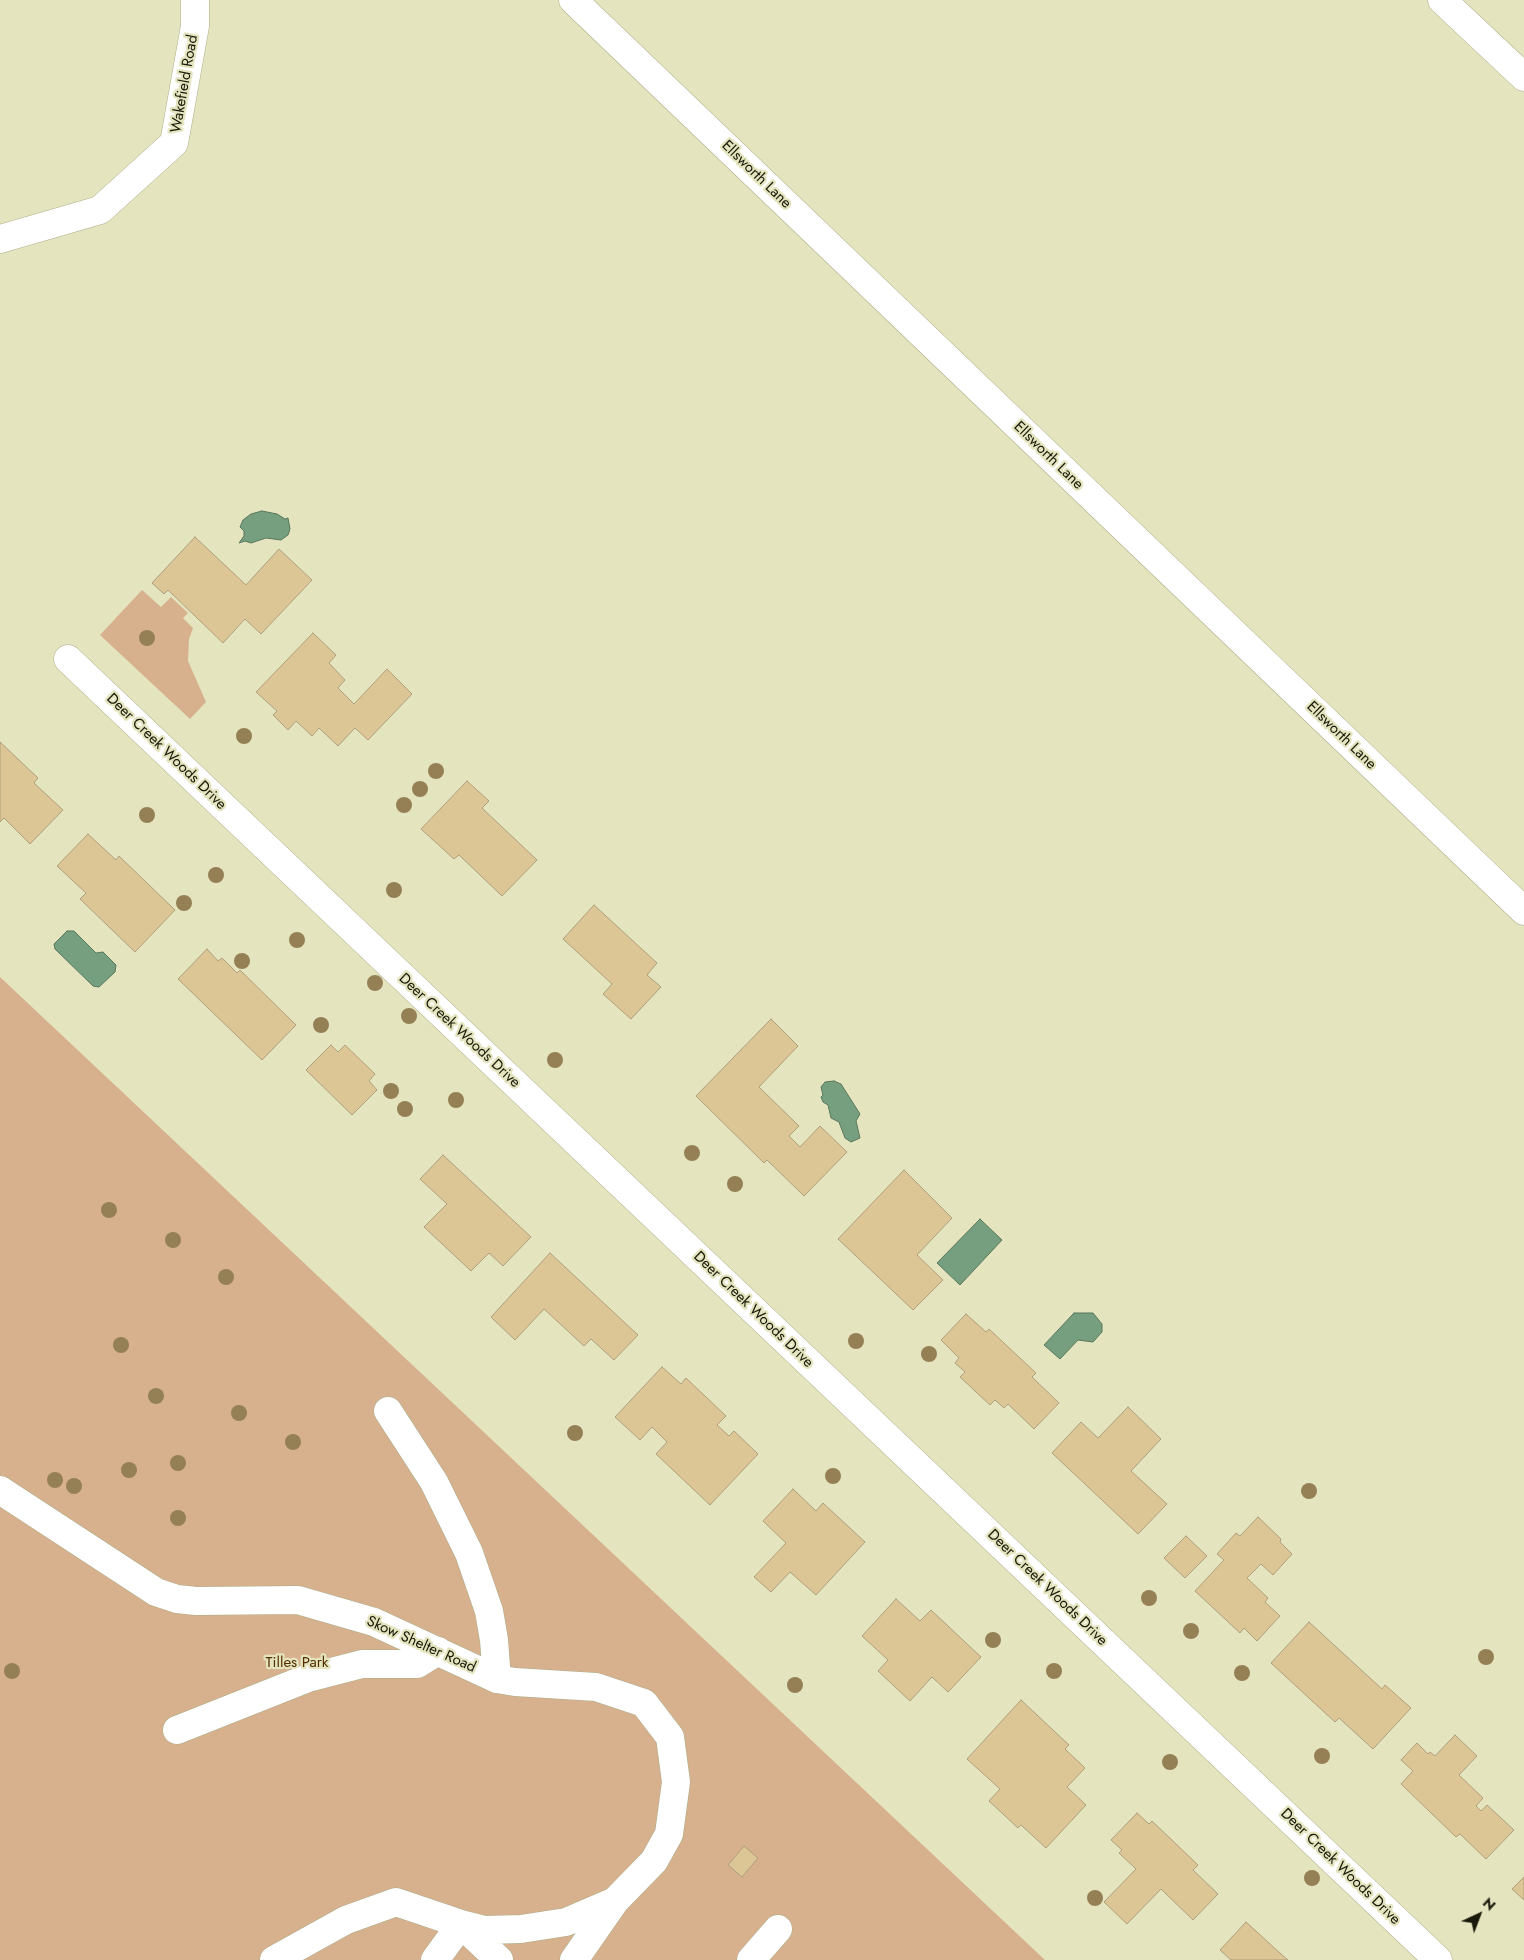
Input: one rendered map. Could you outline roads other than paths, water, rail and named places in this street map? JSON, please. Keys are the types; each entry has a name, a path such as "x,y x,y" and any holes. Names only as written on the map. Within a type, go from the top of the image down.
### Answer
{"street":[{"name":"Wakefield Road","path":"0,239 100,210 174,143 195,26 195,0"},
{"name":"Ellsworth Lane","path":"573,0 1524,911"},
{"path":"1442,0 1524,77"},
{"name":"Deer Creek Woods Drive","path":"68,659 1438,1960"},
{"path":"388,1410 434,1482 469,1553 490,1610 496,1679"},
{"name":"Skow Shelter Road","path":"0,1490 156,1592 177,1598 196,1600 298,1600 374,1622 496,1679 596,1687 644,1704 670,1737 676,1782 669,1834 654,1861 614,1901 574,1960"},
{"path":"177,1730 308,1678 362,1664 417,1664 438,1651"},
{"name":"Skow Shelter Road","path":"274,1960 346,1920 396,1902 460,1924 485,1930 521,1929 566,1922 614,1901"},
{"path":"435,1960 460,1924"},
{"name":"Skow Shelter Road","path":"460,1924 499,1960"},
{"path":"751,1960 778,1928"}],"park label":[{"name":"Tilles Park","path":"297,1663"}]}
